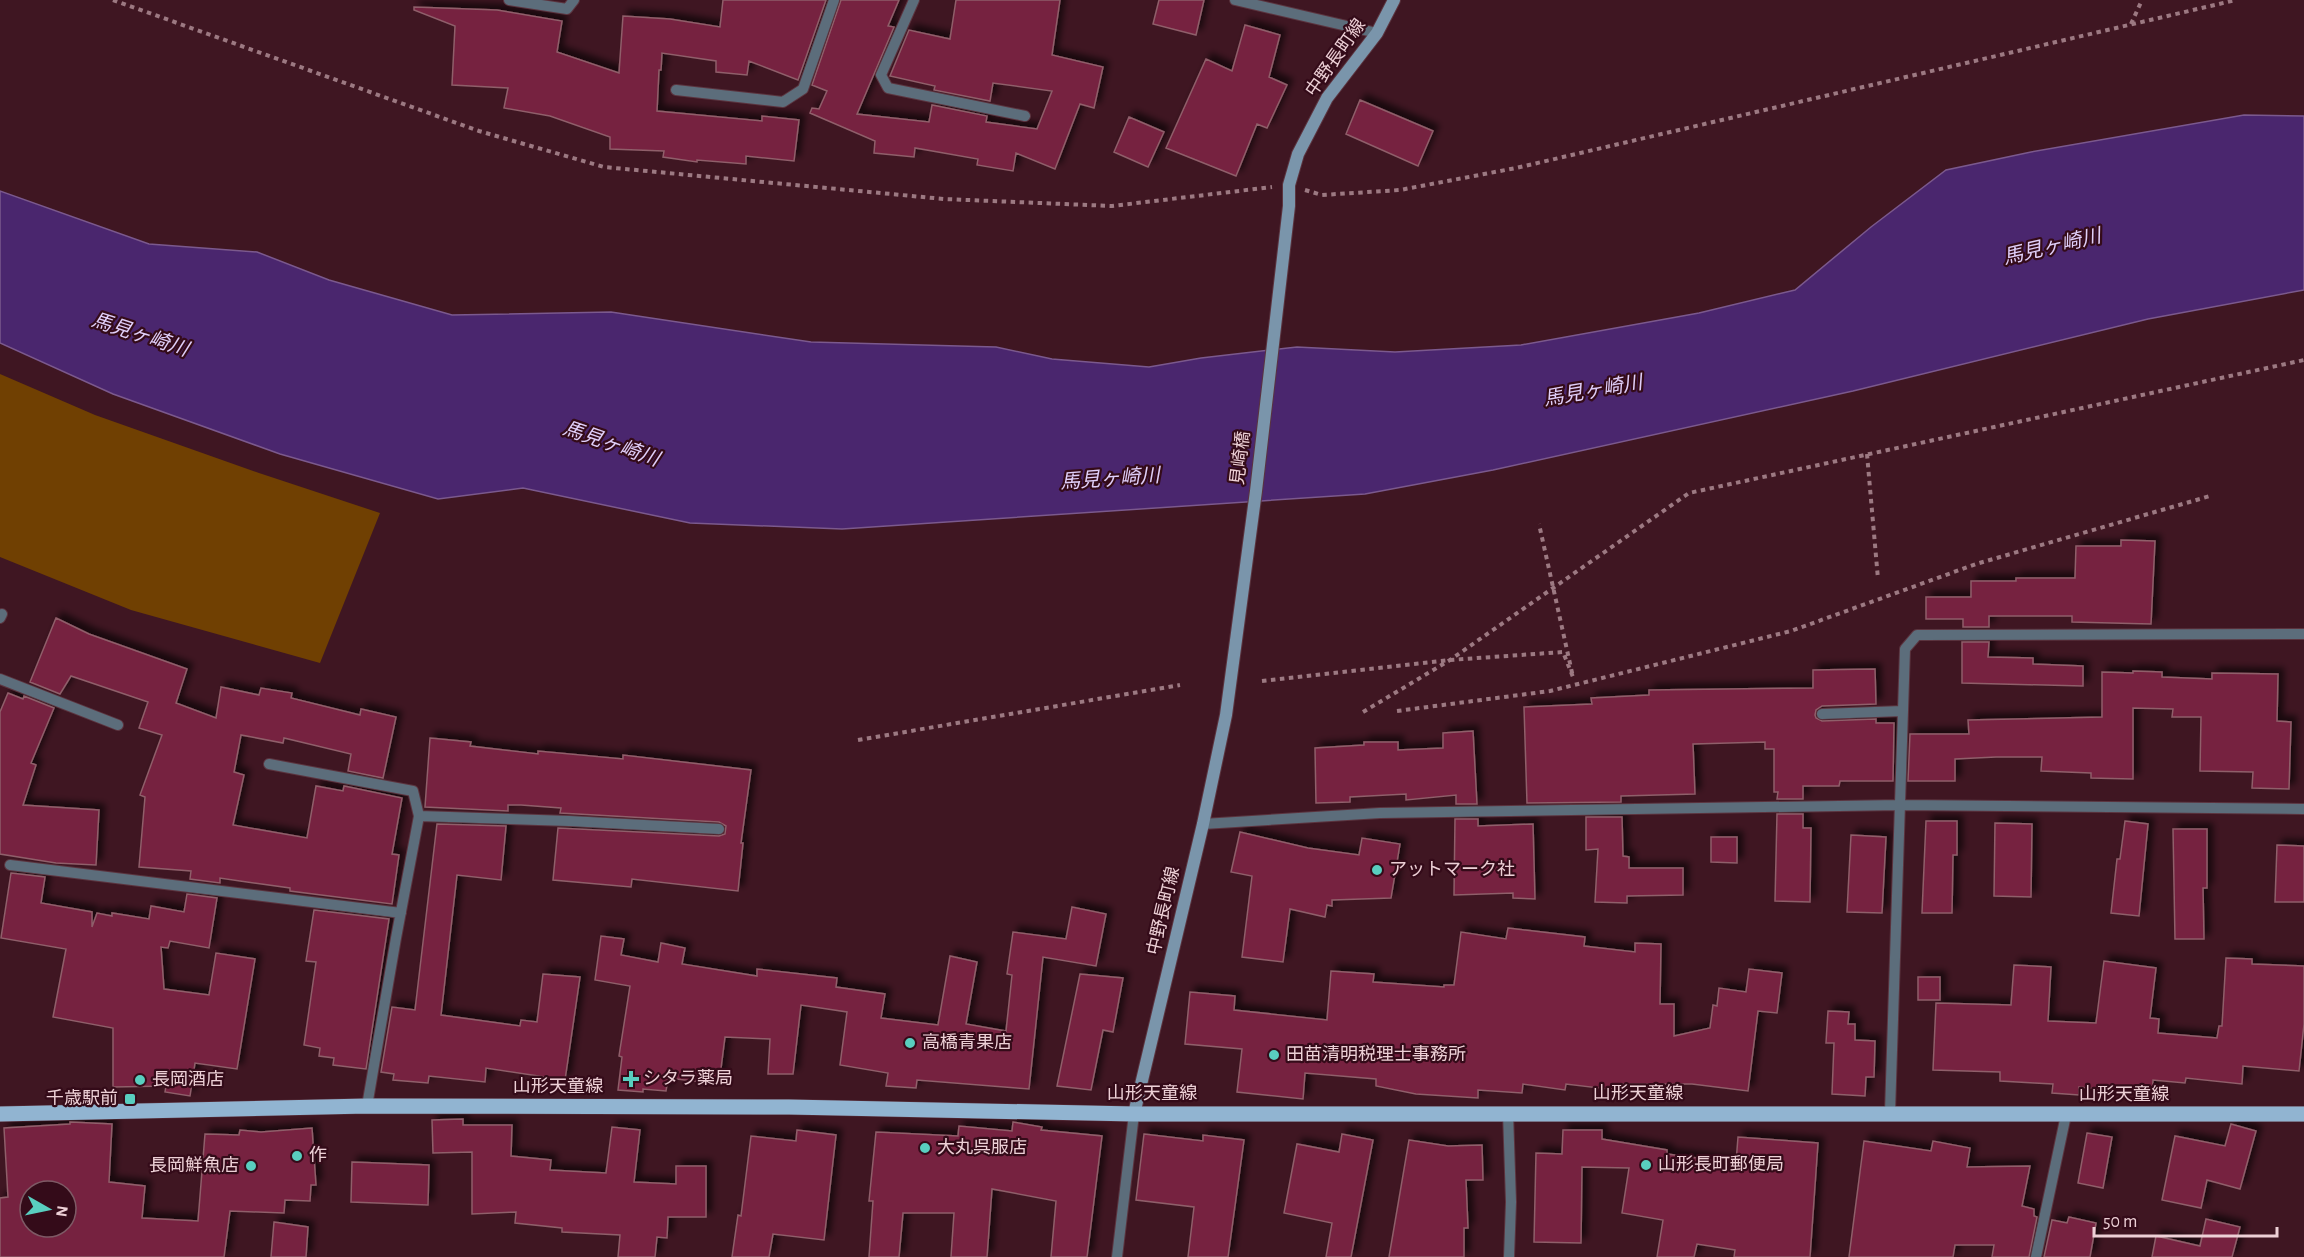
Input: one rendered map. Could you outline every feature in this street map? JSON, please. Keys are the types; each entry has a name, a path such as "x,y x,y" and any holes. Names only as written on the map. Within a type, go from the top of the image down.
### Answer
{"main road":[{"name":"中野長町線","path":"1289,206 1289,185 1298,154 1328,98 1377,33 1394,0"},
{"name":"見崎橋","path":"1226,715 1256,491 1289,206"},
{"name":"中野長町線","path":"1134,1114 1203,824 1226,715"},
{"name":"山形天童線","path":"0,1114 367,1106 789,1107 1134,1114 2304,1114"}],"lane":[{"path":"509,0 567,9 574,0"},
{"path":"675,90 783,102 803,88 834,0"},
{"path":"914,0 881,75 888,88 1025,116"},
{"path":"1235,0 1377,33"},
{"path":"1890,1113 1905,649 1917,635 2304,634"},
{"path":"0,680 118,725"},
{"path":"1822,714 1902,711"},
{"path":"269,764 413,791 419,816 367,1106"},
{"path":"1203,824 1380,813 1900,805 2304,808"},
{"path":"419,816 719,829"},
{"path":"10,865 401,913"},
{"path":"1508,1113 1511,1202 1509,1257"},
{"path":"1117,1257 1134,1114"},
{"path":"2036,1257 2066,1115"}],"path":[{"path":"113,0 479,131 604,167 944,199 1112,206 1289,185 1322,195 1400,190 1516,168 2236,0"},
{"path":"2131,24 2142,0"},
{"path":"1364,712 1450,660 1689,493 2304,360"},
{"path":"1867,454 1878,579"},
{"path":"1397,711 1550,692 1791,632 1976,564 2210,495"},
{"path":"1262,681 1450,660 1563,651 1573,677 1539,524"},
{"path":"858,740 1180,685"}],"shaded area":[{"path":"0,374 95,415 380,513 320,663 131,610 0,557"}],"water":[{"name":"馬見ヶ崎川","path":"2244,115 2304,116 2304,290 2148,319 1853,391 1493,470 1365,494 842,529 690,523 523,488 438,499 280,454 113,394 0,343 0,191 149,244 257,252 329,280 452,315 611,312 811,342 996,347 1052,359 1149,367 1201,358 1297,347 1395,352 1521,345 1699,313 1795,290 1871,227 1946,170 2031,152"}],"building":[{"path":"723,0 826,0 798,80 749,61 747,75 716,72 716,61 662,53 657,111 762,121 762,116 799,120 794,161 746,156 746,164 697,160 697,162 663,157 664,151 610,149 610,137 550,116 504,108 508,88 452,85 455,26 414,10 414,7 497,10 562,21 557,52 619,73 623,16 670,19 720,27"},
{"path":"841,0 899,0 888,26 894,27 857,114 929,122 932,105 987,116 986,122 1037,129 1052,91 993,83 990,101 934,90 935,86 890,76 909,30 950,39 956,0 1060,0 1052,55 1103,67 1094,108 1080,104 1055,169 1016,153 1013,171 977,165 978,159 915,148 914,157 874,153 875,141 810,113 812,108 819,109 827,91 812,85"},
{"path":"1159,0 1204,0 1196,35 1153,24"},
{"path":"1245,25 1280,35 1269,77 1287,85 1267,128 1257,124 1236,176 1166,148 1206,59 1232,71"},
{"path":"1360,100 1433,131 1418,166 1346,134"},
{"path":"1129,117 1164,132 1148,167 1114,152"},
{"path":"2121,540 2155,541 2151,624 2072,622 2072,616 1989,616 1989,627 1963,627 1963,619 1926,619 1926,597 1971,597 1971,581 2075,578 2076,546 2121,546"},
{"path":"56,618 89,634 187,669 176,703 216,718 221,687 259,695 261,688 292,693 291,698 360,715 361,709 396,717 383,778 348,771 351,754 284,738 283,743 241,735 234,772 244,775 233,825 307,838 316,786 343,791 344,786 402,798 392,854 399,855 392,904 290,891 290,888 220,878 220,883 190,879 191,871 139,867 145,797 140,795 162,735 139,728 148,702 71,676 60,694 30,682"},
{"path":"1962,642 1989,642 1988,657 2033,658 2033,664 2083,666 2083,686 1962,683"},
{"path":"1875,669 1876,704 1822,706 1816,710 1815,715 1822,721 1876,719 1876,723 1894,723 1893,781 1840,781 1839,786 1803,786 1803,799 1777,799 1778,792 1774,792 1774,749 1765,749 1765,742 1693,744 1695,794 1621,796 1621,802 1527,803 1524,707 1592,704 1591,698 1649,695 1649,690 1813,688 1813,670"},
{"path":"2133,671 2162,672 2162,677 2212,679 2212,673 2278,674 2277,721 2291,722 2289,789 2252,788 2253,772 2200,771 2201,717 2172,717 2173,709 2133,708 2133,779 2091,778 2091,773 2041,771 2042,757 1996,757 1955,759 1955,781 1908,781 1910,734 1969,734 1968,720 2102,717 2102,672 2133,673"},
{"path":"8,693 23,699 24,696 54,708 31,763 36,765 23,805 99,810 96,865 56,863 0,854 0,712"},
{"path":"1473,731 1477,804 1456,804 1456,795 1406,800 1406,794 1350,797 1350,802 1316,803 1315,748 1364,745 1364,742 1398,742 1398,750 1443,748 1443,733"},
{"path":"430,738 471,742 470,746 538,754 538,751 623,759 623,755 751,770 741,843 743,843 738,891 632,879 631,887 553,880 558,828 719,836 725,834 726,826 719,822 560,813 561,808 521,805 508,805 508,811 425,807"},
{"path":"1777,814 1803,814 1803,828 1811,828 1810,902 1775,901"},
{"path":"1586,817 1622,817 1623,856 1629,857 1629,868 1683,868 1683,895 1627,896 1627,903 1595,902 1598,849 1586,850"},
{"path":"1455,819 1478,819 1478,826 1533,824 1535,899 1513,898 1513,893 1454,895"},
{"path":"1926,821 1957,821 1957,855 1953,855 1952,913 1922,913"},
{"path":"2125,821 2148,824 2139,916 2111,913 2117,859 2120,859"},
{"path":"1995,823 2032,824 2031,897 1994,896"},
{"path":"437,824 506,826 501,880 457,875 441,1015 520,1026 521,1020 537,1022 543,974 580,977 565,1080 486,1068 485,1082 429,1076 428,1083 393,1080 394,1074 381,1072 392,1007 415,1010"},
{"path":"2173,829 2207,829 2207,888 2203,888 2204,939 2175,939"},
{"path":"1240,832 1308,848 1359,855 1362,838 1400,844 1391,898 1332,900 1332,906 1327,905 1325,917 1290,909 1283,962 1242,957 1252,876 1231,872"},
{"path":"1851,835 1886,837 1882,913 1847,912"},
{"path":"1711,837 1737,837 1737,863 1711,862"},
{"path":"2277,845 2304,846 2304,902 2275,902"},
{"path":"11,873 45,877 41,903 92,912 92,927 97,913 149,919 151,906 184,912 187,894 217,898 209,948 170,941 168,948 161,947 164,989 209,995 216,953 255,959 237,1069 195,1063 190,1096 165,1092 166,1086 113,1087 113,1028 53,1017 66,949 1,938"},
{"path":"1072,907 1106,914 1096,966 1043,957 1029,1089 917,1080 916,1088 886,1086 888,1073 840,1065 847,1012 801,1005 793,1074 768,1074 770,1039 725,1037 719,1084 668,1078 666,1091 618,1090 622,1057 619,1056 630,986 595,980 601,936 624,939 621,955 658,962 661,943 685,948 682,964 757,976 757,969 837,978 836,987 885,994 881,1018 938,1025 950,956 977,962 966,1024 1006,1031 1012,975 1007,974 1013,932 1066,939"},
{"path":"314,910 389,919 366,1069 333,1065 334,1058 319,1056 320,1048 304,1045 316,962 306,961"},
{"path":"1508,928 1585,937 1584,946 1635,952 1635,943 1661,944 1660,1004 1674,1004 1674,1036 1710,1028 1713,1005 1717,1006 1719,988 1746,992 1749,969 1782,973 1777,1013 1758,1011 1748,1091 1692,1084 1617,1084 1616,1090 1566,1084 1565,1090 1523,1084 1522,1093 1478,1090 1478,1098 1416,1094 1376,1086 1376,1079 1305,1073 1303,1099 1237,1092 1242,1049 1185,1044 1190,992 1235,996 1234,1010 1327,1020 1331,971 1374,974 1373,982 1444,987 1444,985 1454,985 1461,932 1506,939"},
{"path":"2226,958 2252,959 2252,964 2304,966 2304,1024 2299,1071 2243,1066 2242,1084 2186,1078 2185,1083 2153,1080 2152,1094 2079,1087 2079,1095 2052,1093 2053,1084 2000,1081 2000,1072 1933,1070 1936,1003 2011,1005 2014,965 2051,967 2048,1021 2096,1023 2104,961 2156,968 2150,1018 2159,1019 2158,1033 2217,1038 2219,1026 2222,1026"},
{"path":"1080,974 1123,978 1113,1032 1103,1030 1091,1090 1057,1086"},
{"path":"1918,977 1940,977 1940,1000 1918,1000"},
{"path":"1828,1011 1849,1012 1848,1024 1855,1024 1855,1040 1875,1041 1874,1077 1866,1077 1865,1096 1832,1094 1834,1043 1826,1043"},
{"path":"463,1119 463,1125 512,1125 511,1156 551,1160 550,1170 606,1173 612,1127 640,1130 634,1182 676,1184 676,1166 706,1166 706,1217 668,1217 667,1238 657,1237 655,1257 618,1257 620,1235 562,1232 562,1228 515,1223 516,1212 472,1214 472,1152 433,1153 432,1120"},
{"path":"70,1122 112,1124 109,1182 145,1186 142,1218 198,1221 205,1134 239,1135 240,1130 261,1132 312,1128 316,1185 311,1185 310,1201 285,1200 284,1213 230,1211 224,1257 0,1257 0,1198 8,1197 4,1128 70,1124"},
{"path":"1013,1122 1042,1127 1041,1130 1102,1136 1087,1257 1051,1257 1056,1201 992,1189 987,1257 951,1257 954,1213 903,1213 899,1257 869,1257 873,1201 869,1201 876,1132 958,1136 959,1126 1012,1131"},
{"path":"2231,1124 2256,1131 2240,1189 2207,1180 2201,1208 2162,1200 2175,1136 2225,1146"},
{"path":"797,1130 836,1135 824,1240 773,1234 769,1257 732,1257 738,1215 741,1216 751,1136 796,1141"},
{"path":"1563,1130 1602,1130 1602,1139 1667,1150 1667,1154 1736,1163 1738,1137 1818,1143 1810,1257 1734,1257 1735,1250 1697,1244 1694,1257 1657,1257 1663,1220 1622,1213 1629,1168 1582,1167 1581,1243 1534,1242 1536,1153 1562,1154"},
{"path":"2087,1133 2112,1137 2103,1188 2078,1183"},
{"path":"1144,1134 1203,1141 1203,1135 1244,1140 1228,1257 1188,1257 1194,1207 1136,1200"},
{"path":"1342,1134 1373,1140 1351,1257 1326,1257 1332,1223 1284,1213 1297,1144 1339,1152"},
{"path":"1409,1140 1448,1146 1482,1145 1483,1180 1466,1180 1468,1228 1464,1228 1464,1257 1389,1257"},
{"path":"1864,1141 1931,1151 1933,1141 1970,1148 1967,1167 2030,1166 2022,1206 2034,1209 2034,1216 2037,1217 2029,1257 1992,1257 1994,1245 1955,1245 1953,1257 1849,1257"},
{"path":"352,1162 429,1165 428,1205 351,1202"},
{"path":"2069,1217 2096,1223 2090,1257 2044,1257 2052,1220 2067,1223"},
{"path":"2206,1219 2240,1227 2232,1257 2152,1257 2156,1236 2200,1246"},
{"path":"274,1222 308,1227 306,1257 271,1257"}],"place":[{"name":"アットマーク社","path":"1377,870"},
{"name":"高橋青果店","path":"910,1043"},
{"name":"田苗清明税理士事務所","path":"1274,1055"},
{"name":"シタラ薬局","path":"631,1079"},
{"name":"長岡酒店","path":"140,1080"},
{"name":"千歳駅前","path":"130,1099"},
{"name":"大丸呉服店","path":"925,1148"},
{"name":"作","path":"297,1156"},
{"name":"山形長町郵便局","path":"1646,1165"},
{"name":"長岡鮮魚店","path":"251,1166"}]}
